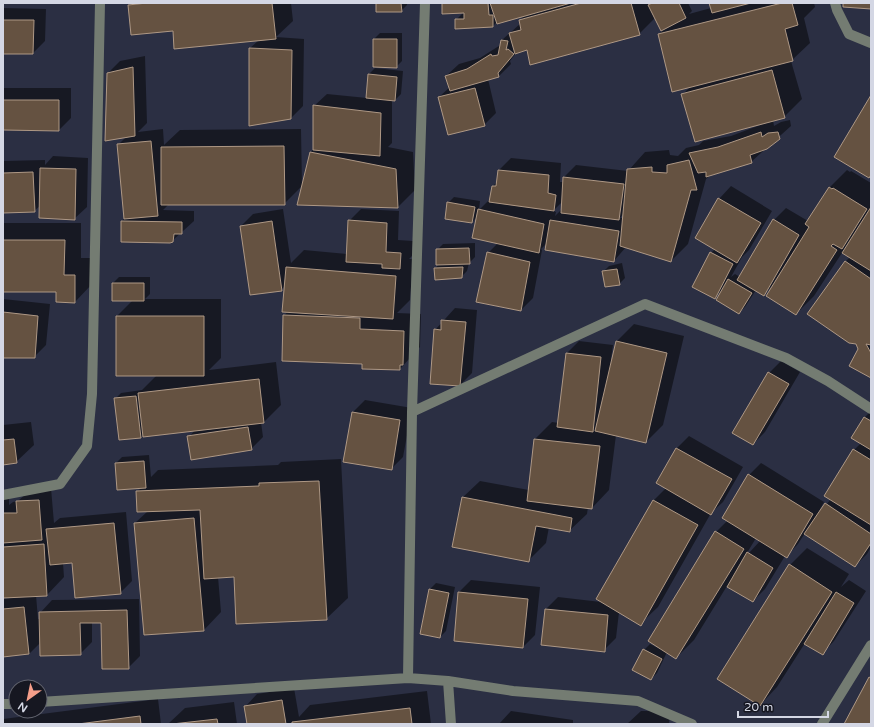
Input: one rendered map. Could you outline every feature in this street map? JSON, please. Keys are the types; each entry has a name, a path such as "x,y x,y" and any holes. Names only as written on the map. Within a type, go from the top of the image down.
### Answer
{"street":[{"path":"3,495 60,484 87,446 92,394 100,3"},
{"path":"408,678 412,412 426,3"},
{"path":"835,3 849,34 871,43"},
{"path":"412,412 645,304 786,358 828,381 871,409"},
{"path":"822,724 871,645"},
{"path":"48,701 408,678 448,681 513,691 638,701 692,724"},
{"path":"448,681 451,724"}],"building":[{"path":"147,3 272,3 276,39 174,49 173,31 131,35 128,5"},
{"path":"376,3 401,3 402,12 376,12"},
{"path":"442,3 488,3 489,15 493,15 493,27 455,29 455,19 464,19 464,13 442,14"},
{"path":"490,3 571,3 497,24"},
{"path":"581,3 631,3 640,35 530,65 527,50 515,54 509,33 521,30 519,20"},
{"path":"652,3 679,3 686,18 661,31 648,5"},
{"path":"709,3 751,3 712,13"},
{"path":"782,3 792,3 798,25 785,29 793,61 672,92 658,34"},
{"path":"843,3 871,3 871,9 843,7"},
{"path":"3,20 34,20 33,54 3,54"},
{"path":"373,39 397,39 397,68 373,67"},
{"path":"501,40 508,41 506,50 508,49 514,54 498,73 499,77 450,91 445,76 467,69 491,54 492,56 498,55"},
{"path":"249,48 292,50 291,119 249,126"},
{"path":"133,67 135,136 105,141 107,73"},
{"path":"772,70 785,118 695,142 681,94"},
{"path":"368,74 397,77 395,101 366,98"},
{"path":"475,88 485,126 448,135 438,97"},
{"path":"871,95 871,175 869,178 834,157"},
{"path":"3,100 59,100 59,131 3,130"},
{"path":"313,105 381,113 380,156 313,150"},
{"path":"761,132 762,137 768,133 778,132 780,139 767,149 750,155 752,163 706,177 706,172 698,173 689,153 718,147"},
{"path":"151,141 158,216 124,219 117,144"},
{"path":"284,146 285,205 161,205 161,147"},
{"path":"310,152 396,169 398,208 297,205"},
{"path":"689,160 697,190 691,190 671,262 620,246 627,169 652,167 652,172 667,173 667,165"},
{"path":"40,168 76,169 75,220 39,218"},
{"path":"498,170 549,175 548,193 556,195 554,211 489,202 492,186 496,186"},
{"path":"33,172 35,212 3,213 3,173"},
{"path":"563,177 624,184 619,220 561,213"},
{"path":"829,187 867,209 842,249 833,244 831,246 837,250 796,315 766,296 809,227 805,224"},
{"path":"718,198 761,223 737,263 695,238"},
{"path":"447,202 475,207 472,223 445,219"},
{"path":"871,207 871,271 842,253"},
{"path":"478,209 544,224 539,253 472,238"},
{"path":"773,219 799,235 764,296 737,280"},
{"path":"348,220 387,223 386,252 401,253 400,269 382,268 382,264 346,262"},
{"path":"550,220 619,231 614,262 545,250"},
{"path":"121,221 182,222 182,234 174,234 173,242 170,243 121,242"},
{"path":"272,221 282,291 250,295 240,226"},
{"path":"3,240 65,240 64,275 75,275 75,303 56,302 56,292 3,292"},
{"path":"469,248 470,264 436,265 436,249"},
{"path":"487,252 530,262 521,311 476,302"},
{"path":"710,252 733,264 715,299 692,287"},
{"path":"845,261 871,279 871,345 866,344 871,353 871,378 849,366 858,349 856,344 849,343 807,314"},
{"path":"286,267 396,276 393,319 282,312"},
{"path":"463,267 462,278 435,280 434,268"},
{"path":"617,269 620,285 605,287 602,271"},
{"path":"728,279 752,293 739,314 716,300"},
{"path":"112,283 144,283 144,301 112,301"},
{"path":"3,312 38,316 35,358 3,358"},
{"path":"283,315 360,318 360,329 404,331 403,365 400,365 400,370 362,369 362,364 282,361"},
{"path":"116,316 204,316 204,376 116,376"},
{"path":"441,320 466,322 460,386 430,384 434,329 441,330"},
{"path":"616,341 667,353 646,443 595,431"},
{"path":"566,353 601,357 593,432 557,427"},
{"path":"768,372 789,384 753,445 732,433"},
{"path":"259,379 264,423 143,437 138,393"},
{"path":"136,396 141,438 119,440 114,398"},
{"path":"352,412 400,420 392,470 343,462"},
{"path":"864,417 871,421 871,450 851,438"},
{"path":"248,427 252,450 191,460 187,436"},
{"path":"14,439 17,463 3,465 3,440"},
{"path":"534,439 600,446 592,509 527,501"},
{"path":"676,448 732,479 711,515 656,483"},
{"path":"853,449 871,460 871,525 824,496"},
{"path":"144,461 146,488 117,490 115,463"},
{"path":"748,474 813,514 787,558 722,518"},
{"path":"319,481 327,620 236,624 234,577 204,579 200,510 137,512 136,491 259,486 259,483"},
{"path":"462,497 572,518 570,532 536,526 529,562 452,547"},
{"path":"39,500 42,540 3,543 3,513 17,513 16,501"},
{"path":"653,500 698,525 641,626 596,599"},
{"path":"825,503 871,534 871,543 855,567 804,534"},
{"path":"194,518 204,631 144,635 134,523"},
{"path":"114,523 121,594 75,598 72,563 50,565 46,529"},
{"path":"715,531 744,549 676,659 648,641"},
{"path":"44,544 47,596 3,598 3,547"},
{"path":"747,552 773,568 753,602 727,587"},
{"path":"789,564 832,592 760,706 717,679"},
{"path":"429,589 449,593 440,638 420,634"},
{"path":"458,592 528,599 523,648 454,641"},
{"path":"836,592 854,603 823,655 804,644"},
{"path":"24,607 29,654 3,657 3,609"},
{"path":"545,609 608,615 605,652 541,645"},
{"path":"127,610 129,669 102,669 101,623 80,623 81,655 40,656 39,612"},
{"path":"643,649 662,659 651,680 632,670"},
{"path":"869,677 871,678 871,724 844,724"},
{"path":"282,700 286,724 247,724 244,706"},
{"path":"410,708 412,724 292,724 292,722"},
{"path":"140,716 141,724 78,724"},
{"path":"217,719 218,724 172,724"}]}
